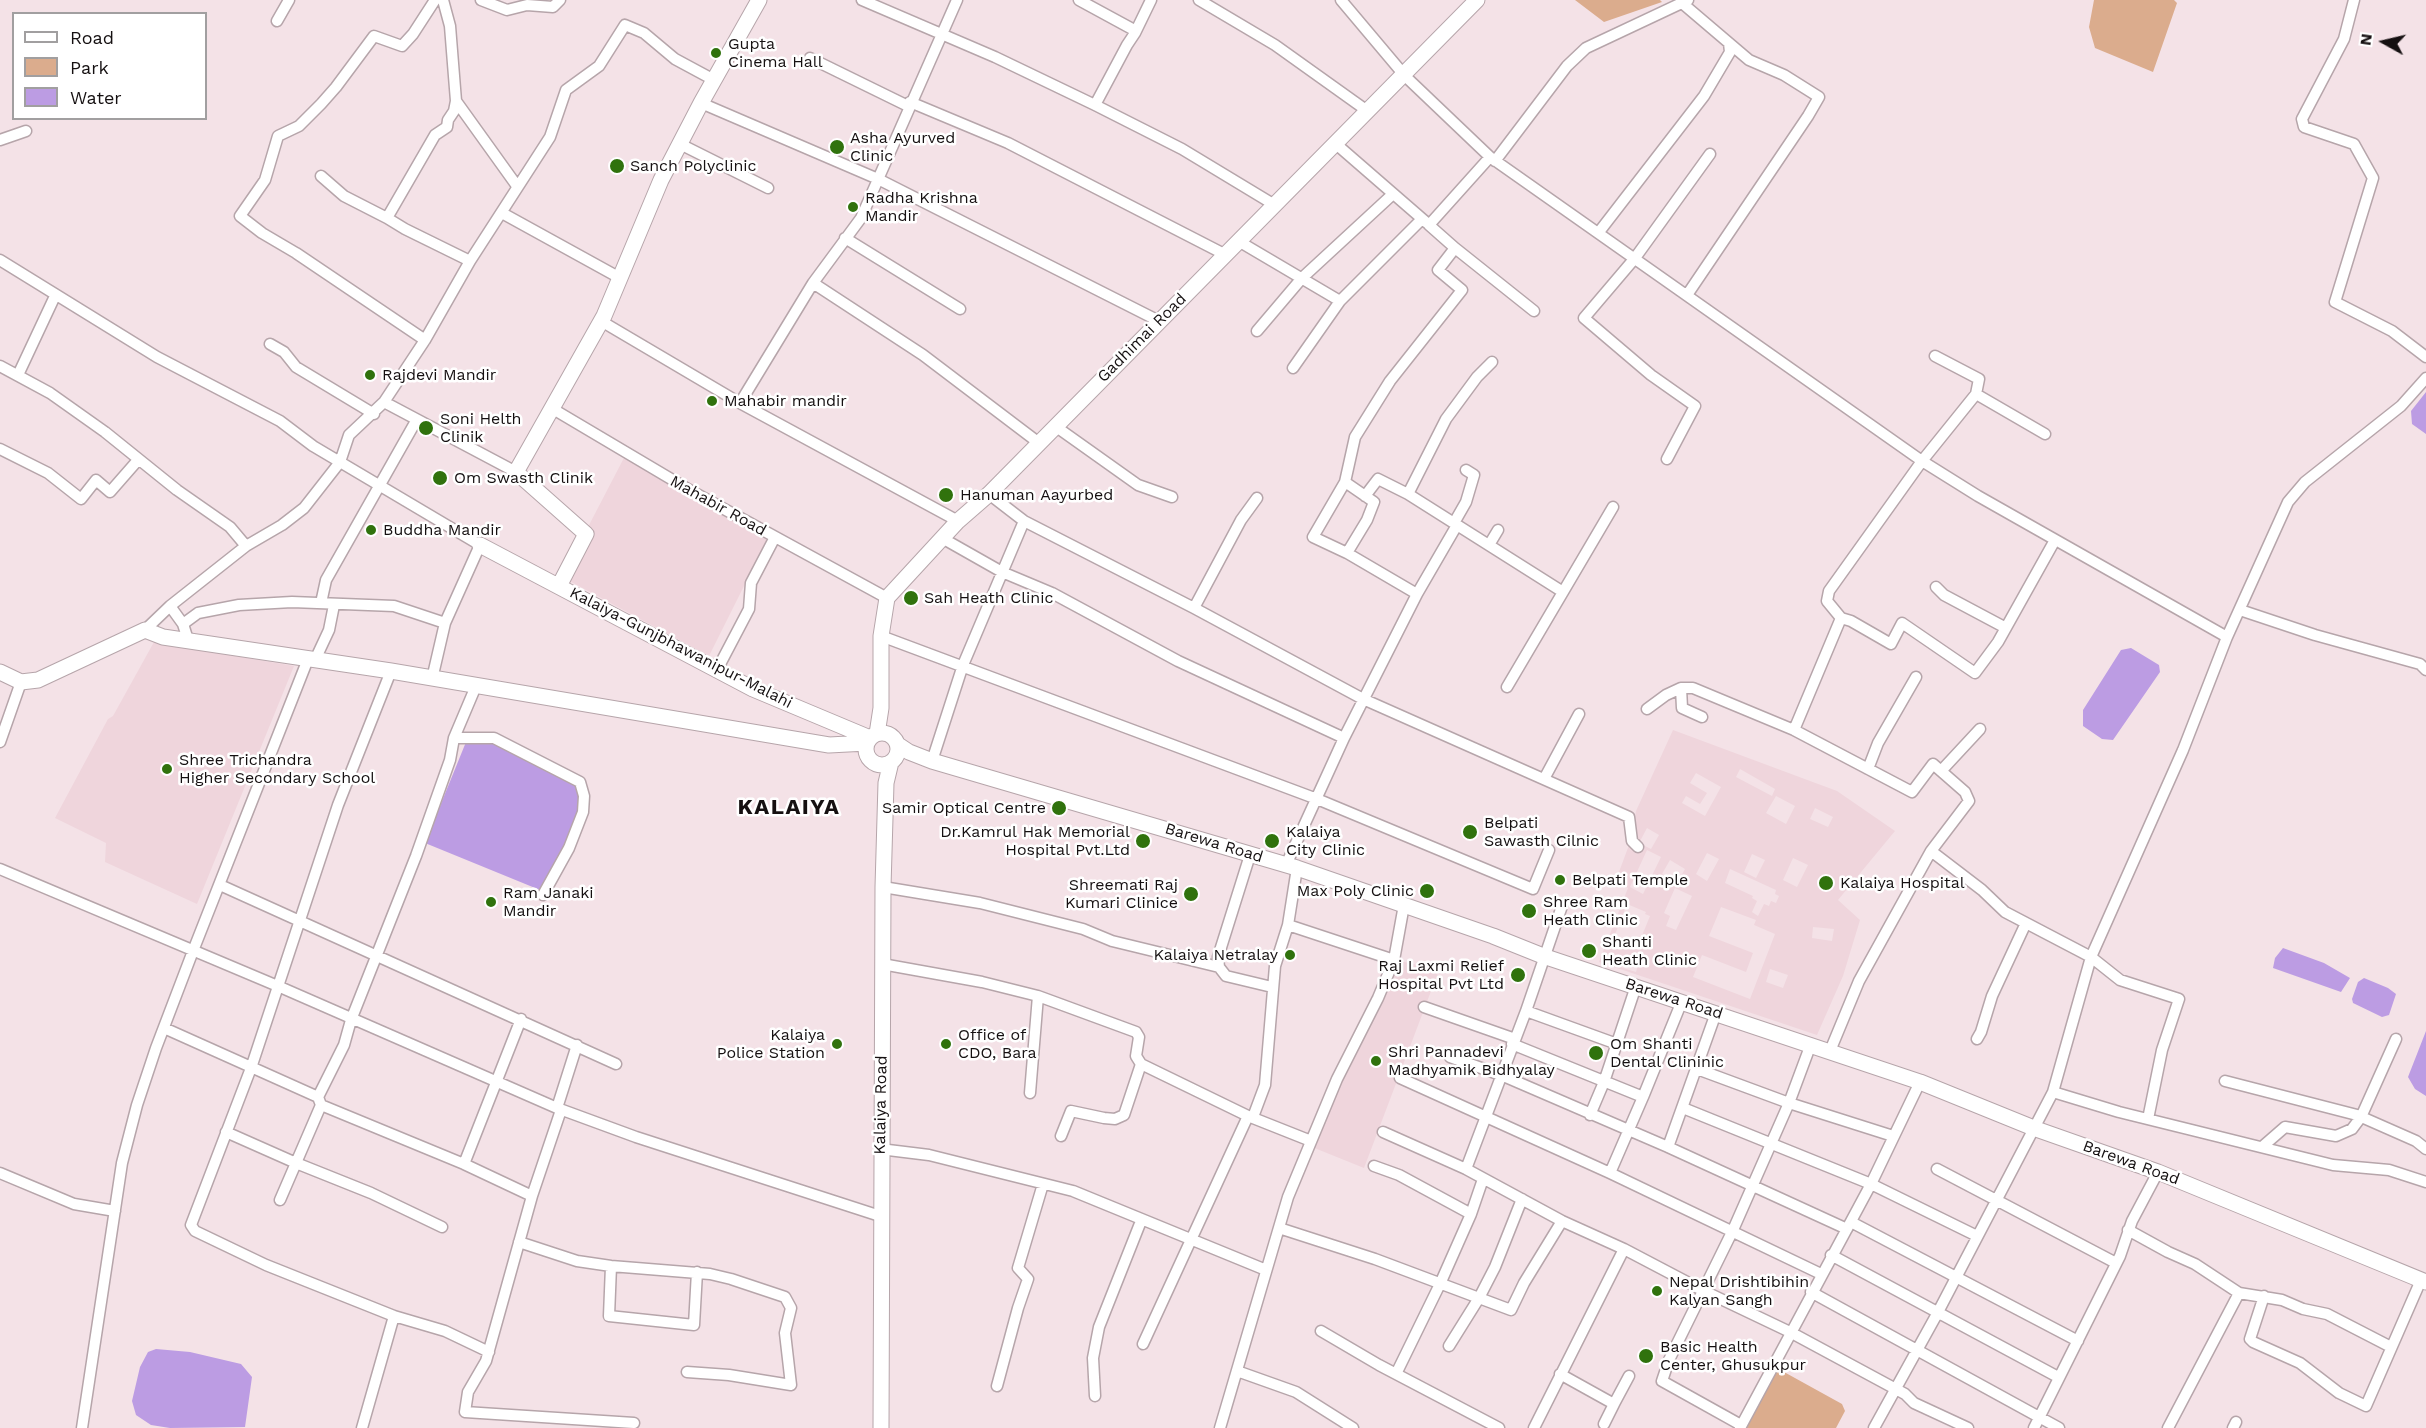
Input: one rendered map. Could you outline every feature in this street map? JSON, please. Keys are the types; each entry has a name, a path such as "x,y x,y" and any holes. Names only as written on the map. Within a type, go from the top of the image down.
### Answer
{"main road":[{"path":"516,472 601,321 662,180 701,103 759,0"},
{"name":"Gadhimai Road","path":"887,598 958,521 989,494 1159,321 1240,243 1273,204 1404,76 1477,0"},
{"name":"Kalaiya-Gunjbhawanipur-Malahi","path":"516,472 586,534 559,586"},
{"name":"Kalaiya-Gunjbhawanipur-Malahi","path":"480,545 753,688 882,742"},
{"path":"882,742 870,760 887,762 882,742 881,636 887,598"},
{"path":"0,672 21,682 38,680 145,630 163,637 391,671 829,745 882,742"},
{"name":"Barewa Road","path":"882,742 932,761 1292,867 1543,956 1920,1082 2036,1129 2158,1172 2424,1281"},
{"name":"Kalaiya Road","path":"880,1428 880,1149 887,762"}],"street":[{"path":"277,21 290,0"},
{"path":"424,340 296,253 262,233 240,216 265,180 278,136 299,126 321,104 374,36 402,46 413,34 435,0"},
{"path":"387,218 435,135 447,127 448,120 454,111 456,101 450,26 443,0"},
{"path":"481,0 507,10 527,5 553,7 560,0"},
{"path":"862,0 941,33 1095,105 1182,149 1273,204"},
{"path":"740,403 813,283 861,218 909,104 957,0"},
{"path":"1079,0 1136,31"},
{"path":"1095,105 1151,0"},
{"path":"1199,0 1275,45 1366,111"},
{"path":"1341,0 1404,76 1493,159 1922,461 2055,540 2227,637"},
{"path":"2354,0 2344,39 2302,119 2304,127 2354,144 2373,178 2335,302 2392,331 2426,357"},
{"path":"1293,368 1340,301 1493,159 1567,66 1586,48 1685,2 1749,60 1784,75 1819,98 1687,295"},
{"path":"145,630 170,606 246,546 282,525 304,508 340,462 349,435 374,414 384,402 424,340 470,261 550,137 566,90 599,66 624,25 644,33 675,59 714,80"},
{"path":"1599,232 1704,96 1730,52 1729,43"},
{"path":"810,58 909,104 1018,147 1226,255"},
{"path":"456,101 517,186"},
{"path":"701,103 878,179 1159,321"},
{"path":"0,140 26,131"},
{"path":"680,144 768,188"},
{"path":"1336,144 1455,248 1534,311"},
{"path":"1667,459 1695,405 1651,375 1584,318 1635,258 1710,154"},
{"path":"321,176 344,196 470,261"},
{"path":"1257,331 1302,278 1393,194"},
{"path":"502,213 620,279"},
{"path":"845,238 960,309"},
{"path":"1240,243 1340,301"},
{"path":"1417,594 1347,553 1313,537 1345,482 1355,437 1390,381 1462,290 1438,270 1455,248"},
{"path":"0,260 157,357 280,421 313,446 480,545 445,623 432,679"},
{"path":"813,283 923,354 1040,443"},
{"path":"18,375 55,296"},
{"path":"601,321 740,403 958,521"},
{"path":"270,344 284,352 296,367 374,414"},
{"path":"1935,357 1979,379 1976,394 1922,461 1829,591 1827,601 1841,618 1851,621 1891,644 1902,623 1975,673 2006,628 2055,540"},
{"path":"1408,494 1446,418 1477,377 1492,362"},
{"path":"0,366 50,393 105,432 230,527 246,546"},
{"path":"1874,1428 1937,1314 1996,1199 2036,1129 2053,1092 2091,957 2183,750 2227,637 2288,502 2305,482 2400,406 2426,378"},
{"path":"1976,394 2045,434"},
{"path":"384,402 516,472"},
{"name":"Mahabir Road","path":"553,409 693,492 887,598"},
{"path":"321,603 326,580 417,421"},
{"path":"1055,426 1138,485 1172,496"},
{"path":"0,449 48,473 81,499 96,480 110,492 138,459"},
{"path":"1143,1344 1265,1085 1272,987 1275,966 1288,925 1292,867 1317,799 1363,699 1466,502 1474,475 1466,470"},
{"path":"1365,496 1378,479 1408,494 1563,592"},
{"path":"1345,482 1374,502 1367,520 1347,553"},
{"path":"989,494 1024,521 1194,608 1363,699 1629,817 1632,841 1638,847"},
{"path":"1194,608 1241,520 1257,498"},
{"path":"1507,687 1613,507"},
{"path":"932,761 963,665 1024,521"},
{"path":"1488,545 1498,530"},
{"path":"717,670 749,609 752,583 775,537"},
{"path":"942,538 1002,572 1052,593 1178,661 1344,738"},
{"path":"1936,586 1944,595 2006,628"},
{"path":"183,624 198,613 239,605 292,602 394,606 445,623"},
{"path":"82,1428 122,1163 138,1105 193,951 311,659 329,630 334,605"},
{"path":"170,606 183,624 188,640"},
{"path":"2240,610 2315,635 2420,664 2426,670"},
{"path":"1794,730 1841,618"},
{"path":"881,636 1317,799 1533,889 1549,850"},
{"path":"391,671 338,805 280,987 191,1225 195,1232 266,1265 394,1316 445,1331 489,1352"},
{"path":"1868,769 1878,743 1916,677"},
{"path":"0,742 21,682"},
{"path":"280,1200 344,1045 351,1020 420,845 450,760 454,738 476,686"},
{"path":"1681,688 1682,708 1702,717"},
{"path":"1647,709 1666,695 1681,688 1694,688 1794,730 1912,792 1933,764 1965,792 1969,801 1931,851 1858,981 1830,1051"},
{"path":"1544,778 1579,714"},
{"path":"1941,771 1980,729"},
{"path":"454,738 494,738 580,782 584,796 583,812 569,848 543,895"},
{"path":"1931,851 1982,890 2005,912 2091,957 2120,980 2179,999 2162,1050 2148,1119"},
{"path":"1250,855 1218,957 1219,967 1226,976 1272,987"},
{"path":"0,869 280,987 559,1109 657,1144 880,1216"},
{"path":"220,885 616,1064"},
{"path":"883,887 980,903 1083,929 1112,941 1219,967"},
{"path":"1220,1428 1288,1197 1337,1079 1378,998 1394,960 1404,905"},
{"path":"1466,1169 1526,1011 1562,906"},
{"path":"1977,1039 1992,996 2026,923"},
{"path":"1288,925 1394,960"},
{"path":"882,964 982,982 1038,996 1136,1032 1139,1037 1136,1056 1140,1064 1251,1117 1311,1141"},
{"path":"1590,1115 1604,1082 1636,986"},
{"path":"1030,1093 1038,996"},
{"path":"1610,1173 1682,1001"},
{"path":"1424,1007 1643,1097"},
{"path":"1526,1011 1617,1044"},
{"path":"1668,1147 1716,1013"},
{"path":"464,1164 498,1081 520,1019"},
{"path":"164,1028 532,1196"},
{"path":"2262,1147 2285,1127 2336,1136 2352,1129 2361,1117 2396,1040"},
{"path":"1811,1044 1789,1103 1733,1230 1662,1381 1740,1427 1849,1225 1920,1082"},
{"path":"577,1045 489,1352 468,1392 465,1412 551,1424 634,1423"},
{"path":"1450,1058 1501,1075 1668,1147 1751,1186 1849,1225 1956,1277 2078,1341"},
{"path":"1061,1136 1071,1111 1104,1119 1115,1119 1124,1115 1140,1064"},
{"path":"1697,1069 1789,1103 1893,1136"},
{"path":"1400,1078 1733,1230 1821,1274"},
{"path":"2225,1081 2361,1117 2416,1141 2426,1149"},
{"path":"2053,1092 2148,1119 2333,1165 2389,1170 2426,1182"},
{"path":"1683,1108 1870,1184 1977,1236"},
{"path":"226,1132 371,1193 442,1227"},
{"path":"1383,1132 1466,1169 1562,1221 1624,1249 1790,1332 1896,1389 1914,1403 1968,1428"},
{"path":"880,1149 929,1155 1073,1191 1141,1221 1266,1270"},
{"path":"1374,1166 1399,1175 1471,1214"},
{"path":"1937,1168 2116,1263"},
{"path":"2034,1428 2125,1247 2128,1230 2158,1172"},
{"path":"0,1173 74,1204 115,1211"},
{"path":"1396,1374 1440,1284 1471,1214 1483,1179"},
{"path":"997,1386 1028,1279 1018,1268 1044,1184"},
{"path":"1449,1346 1495,1267 1522,1199"},
{"path":"1095,1396 1093,1358 1099,1327 1141,1221"},
{"path":"1279,1228 1375,1259 1511,1310 1524,1283 1562,1221"},
{"path":"2128,1230 2195,1264 2239,1293 2282,1300 2303,1309 2327,1314 2391,1347"},
{"path":"519,1242 577,1261 611,1266 696,1272 731,1279 785,1297 791,1308 785,1333 791,1385 729,1375 687,1372"},
{"path":"1534,1428 1624,1249"},
{"path":"1831,1255 2058,1377"},
{"path":"611,1266 609,1316 694,1325 696,1272"},
{"path":"2264,1296 2250,1339 2300,1363 2339,1393 2366,1406 2391,1347 2424,1281"},
{"path":"1811,1292 2059,1428"},
{"path":"2168,1428 2239,1293"},
{"path":"362,1428 394,1316"},
{"path":"1321,1331 1493,1426"},
{"path":"1236,1371 1296,1392 1340,1425 1353,1428"},
{"path":"1560,1374 1614,1404"},
{"path":"1605,1424 1629,1376"}],"shaded area":[{"path":"626,454 767,540 709,656 562,577"},
{"name":"Shree Trichandra Higher Secondary School","path":"154,642 294,666 197,904 105,862 106,843 55,818 108,719 113,716"},
{"name":"Kalaiya Hospital","path":"1673,730 1837,791 1895,831 1838,900 1860,920 1843,976 1817,1035 1599,962 1602,955 1601,961 1636,972 1638,965 1602,954 1628,888 1616,880 1632,837 1636,811","holes":["1740,769 1775,789 1772,796 1736,777","1696,773 1721,787 1705,816 1682,803 1686,796 1700,804 1707,793 1690,783","1776,796 1795,806 1786,824 1766,813","1815,808 1833,817 1828,827 1810,819","1647,828 1659,835 1651,849 1639,843","1647,850 1661,857 1643,894 1630,887","1707,853 1719,859 1707,881 1696,874","1752,854 1765,860 1756,878 1744,872","1793,858 1808,865 1797,887 1783,880","1670,860 1685,869 1677,883 1662,874","1730,869 1776,890 1775,894 1779,896 1776,903 1771,901 1769,906 1764,904 1758,916 1752,912 1757,901 1752,898 1753,896 1725,883","1675,888 1692,896 1676,930 1666,926 1670,916 1664,913","1627,904 1650,916 1639,943 1634,942 1633,944 1614,937","1721,907 1756,920 1754,925 1775,934 1750,999 1693,977 1702,955 1746,972 1753,953 1709,936","1813,927 1834,929 1832,941 1812,938","1770,969 1788,975 1783,988 1766,982"]},
{"name":"Shri Pannadevi Madhyamik Bidhyalay","path":"1396,960 1439,970 1364,1168 1312,1147"}],"green space":[{"path":"1575,0 1660,0 1662,2 1604,22"},
{"path":"2094,0 2174,0 2177,3 2153,72 2095,48 2089,27"},
{"path":"1775,1367 1842,1404 1845,1411 1836,1428 1744,1428"}],"water":[{"path":"2426,392 2426,434 2412,424 2411,411"},
{"path":"2131,648 2159,665 2160,672 2113,740 2102,739 2083,726 2083,710 2121,650"},
{"path":"466,742 495,744 577,784 580,803 566,843 540,890 425,843"},
{"path":"2283,948 2324,963 2350,978 2341,992 2273,968 2275,958"},
{"path":"2364,978 2396,994 2389,1015 2382,1017 2353,1003 2352,999 2358,982"},
{"path":"2426,1031 2426,1096 2415,1089 2408,1077"},
{"path":"156,1349 190,1352 241,1364 252,1377 245,1427 170,1428 151,1425 136,1415 132,1401 140,1367 148,1352"}],"place":[{"name":"Gupta Cinema Hall","path":"716,53"},
{"name":"Asha Ayurved Clinic","path":"837,147"},
{"name":"Sanch Polyclinic","path":"617,166"},
{"name":"Radha Krishna Mandir","path":"853,207"},
{"name":"Rajdevi Mandir","path":"370,375"},
{"name":"Mahabir mandir","path":"712,401"},
{"name":"Soni Helth Clinik","path":"426,428"},
{"name":"Om Swasth Clinik","path":"440,478"},
{"name":"Hanuman Aayurbed","path":"946,495"},
{"name":"Buddha Mandir","path":"371,530"},
{"name":"Sah Heath Clinic","path":"911,598"},
{"name":"Shree Trichandra Higher Secondary School","path":"167,769"},
{"name":"Samir Optical Centre","path":"1059,808"},
{"name":"Belpati Sawasth Cilnic","path":"1470,832"},
{"name":"Dr.Kamrul Hak Memorial Hospital Pvt.Ltd","path":"1143,841"},
{"name":"Kalaiya City Clinic","path":"1272,841"},
{"name":"Belpati Temple","path":"1560,880"},
{"name":"Kalaiya Hospital","path":"1826,883"},
{"name":"Max Poly Clinic","path":"1427,891"},
{"name":"Shreemati Raj Kumari Clinice","path":"1191,894"},
{"name":"Ram Janaki Mandir","path":"491,902"},
{"name":"Shree Ram Heath Clinic","path":"1529,911"},
{"name":"Shanti Heath Clinic","path":"1589,951"},
{"name":"Kalaiya Netralay","path":"1290,955"},
{"name":"Raj Laxmi Relief Hospital Pvt Ltd","path":"1518,975"},
{"name":"Kalaiya Police Station","path":"837,1044"},
{"name":"Office of CDO, Bara","path":"946,1044"},
{"name":"Om Shanti Dental Clininic","path":"1596,1053"},
{"name":"Shri Pannadevi Madhyamik Bidhyalay","path":"1376,1061"},
{"name":"Nepal Drishtibihin Kalyan Sangh","path":"1657,1291"},
{"name":"Basic Health Center, Ghusukpur","path":"1646,1356"}],"district":[{"name":"KALAIYA","path":"789,808"}]}
